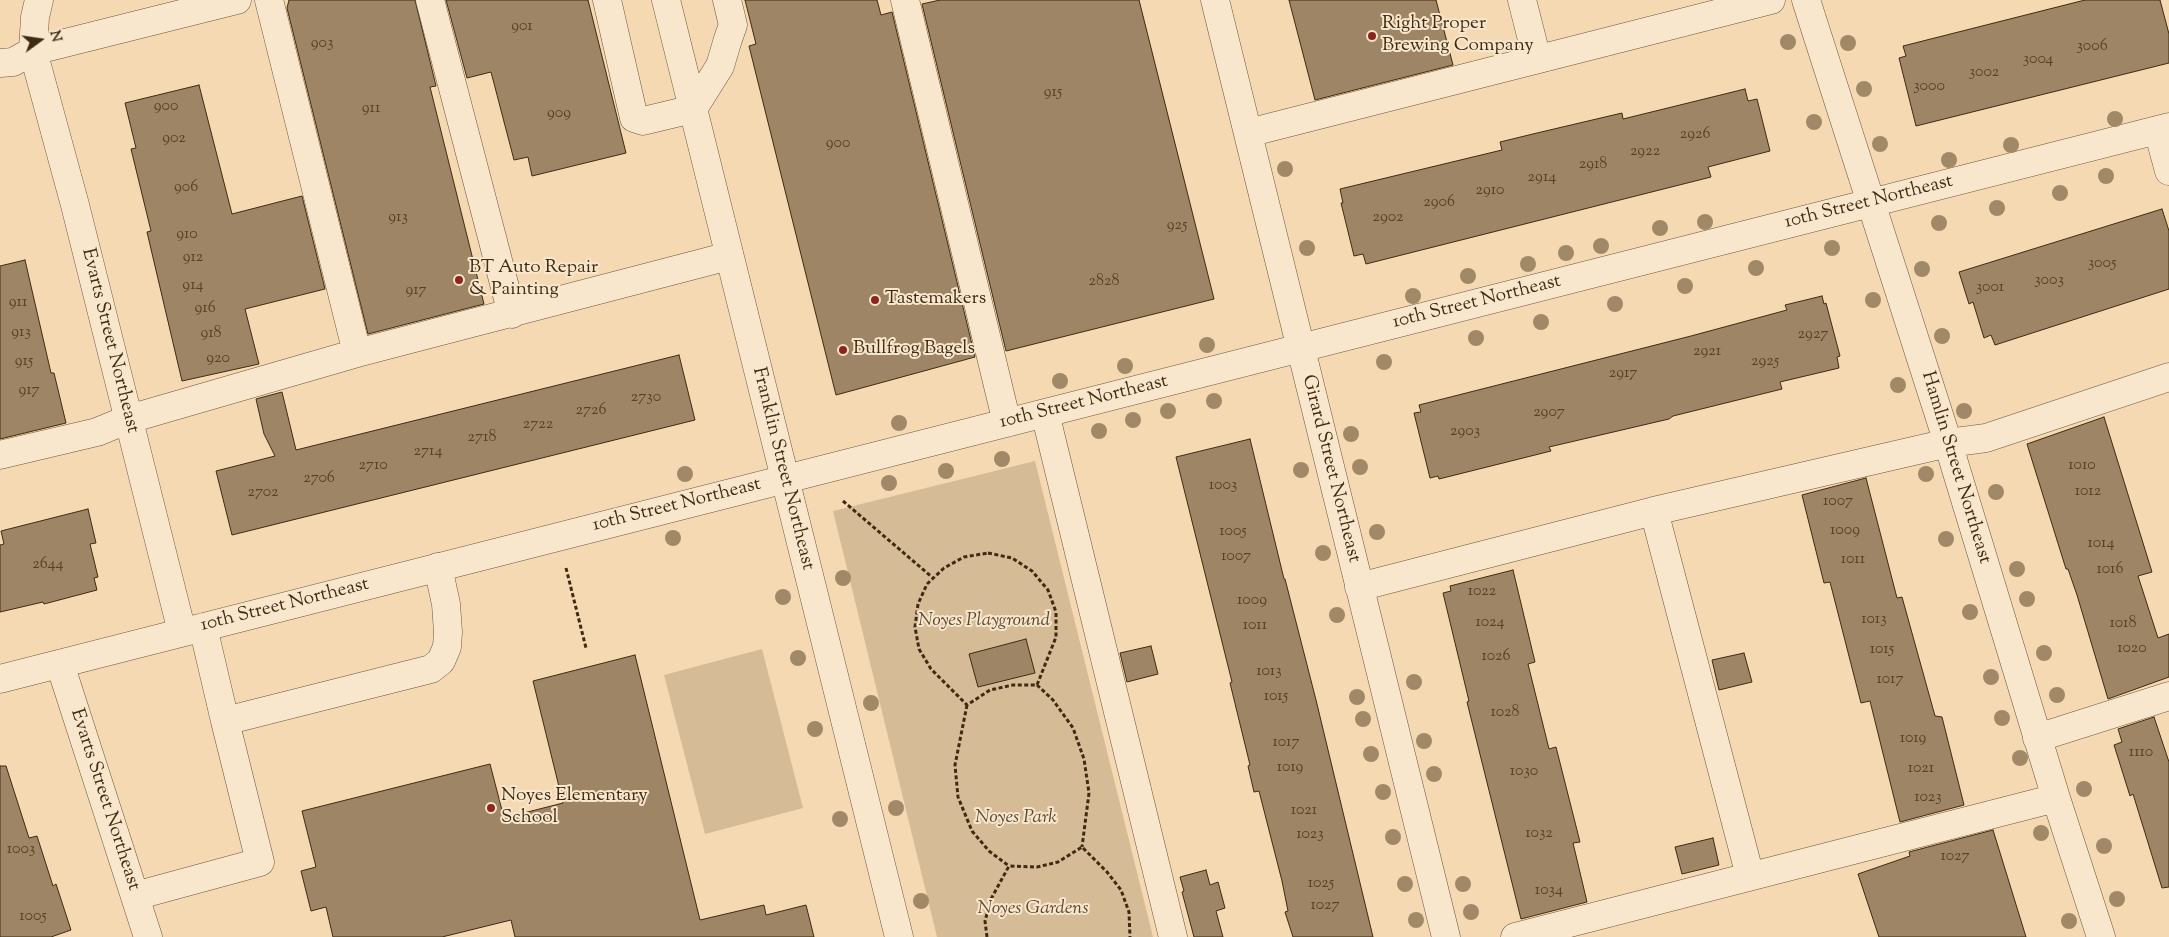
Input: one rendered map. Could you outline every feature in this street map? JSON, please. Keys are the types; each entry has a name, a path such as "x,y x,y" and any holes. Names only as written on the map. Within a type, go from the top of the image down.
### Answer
{"street":[{"name":"Evarts Street Northeast","path":"39,0 35,17 33,51 75,205 128,419 192,630 225,720 260,862 135,896"},
{"path":"0,63 13,62 33,51 237,0"},
{"path":"269,0 357,353"},
{"path":"430,0 512,314"},
{"path":"607,0 634,118 643,121 693,109 720,66 723,57 732,25 727,0"},
{"name":"Franklin Street Northeast","path":"666,0 899,937"},
{"path":"905,0 1007,422"},
{"name":"Girard Street Northeast","path":"1215,0 1446,937"},
{"path":"1522,0 1538,59"},
{"path":"1248,133 1771,0"},
{"name":"Hamlin Street Northeast","path":"1806,0 1948,443 2037,738 2102,937"},
{"path":"2163,129 2169,171"},
{"name":"10th Street Northeast","path":"0,679 2163,129"},
{"path":"0,455 97,432 128,419 357,353 729,256"},
{"path":"1359,587 1654,511 1948,443 1986,438 2169,377"},
{"path":"1045,413 1173,937"},
{"path":"1654,511 1750,876"},
{"path":"225,720 431,669 441,661 447,646 448,632 448,616 438,567"},
{"name":"Evarts Street Northeast","path":"60,664 148,937"},
{"path":"2037,738 2169,696"},
{"path":"1515,937 2056,798"}],"path":[{"path":"843,501 933,578"},
{"path":"558,537 586,648"},
{"path":"967,704 931,669 919,649 915,627 918,604 927,584 944,568 964,557 988,553 1012,558 1032,571 1048,590 1056,612 1056,637 1037,685"},
{"path":"1013,685 1037,685 1053,700 1074,728 1084,759 1090,793 1082,847 1058,862 1037,867 1008,866 989,851 972,831 958,797 955,765 967,704 990,690 1013,685"},
{"path":"1082,847 1121,890 1129,912 1130,937"},
{"path":"987,937 985,921 991,899 1008,866"}],"green space":[{"name":"Noyes Park","path":"1035,461 1153,937 937,937 833,511"},
{"path":"762,649 803,808 705,834 664,675"}],"building":[{"path":"289,0 415,0 436,86 430,87 484,304 368,334 287,8"},
{"path":"446,0 588,0 626,153 532,176 528,157 514,160 491,72 467,78"},
{"path":"745,0 877,0 881,15 892,12 975,357 836,395 749,46 756,44"},
{"path":"940,0 1139,0 1214,299 1006,351 922,4"},
{"name":"Right Proper Brewing Company","path":"1289,0 1436,0 1453,65 1315,100"},
{"path":"2085,0 2160,0 2169,34 2169,63 1916,126 1899,58 1906,56 1903,46"},
{"path":"199,85 232,214 302,196 325,289 245,309 259,364 182,381 147,232 151,231 131,149 136,148 125,103"},
{"path":"1745,89 1748,101 1757,99 1770,151 1708,167 1711,177 1366,264 1363,254 1354,256 1341,203 1343,203 1340,189 1502,150 1500,142 1622,113 1623,119"},
{"path":"2162,209 2169,231 2169,289 1995,345 1991,335 1984,338 1973,302 1969,304 1959,272"},
{"path":"25,260 51,373 54,373 66,423 0,439 0,266"},
{"path":"1822,296 1824,304 1826,303 1840,356 1837,357 1839,368 1780,382 1782,389 1673,416 1669,419 1549,447 1551,451 1439,479 1438,476 1430,478 1414,413 1421,412 1419,405 1691,336 1787,310 1785,305"},
{"path":"679,355 695,420 232,535 216,471 275,456 264,434 256,399 282,392 296,450"},
{"path":"2104,417 2152,572 2138,576 2158,638 2169,634 2169,677 2108,699 2077,595 2068,569 2066,569 2027,444"},
{"path":"1250,439 1373,937 1293,937 1285,912 1288,911 1282,881 1259,791 1254,792 1248,766 1250,765 1230,683 1232,682 1176,457"},
{"path":"1866,478 1897,598 1902,597 1935,716 1942,717 1964,805 1900,822 1870,701 1861,703 1830,582 1824,583 1802,495"},
{"path":"88,509 96,543 90,544 98,577 94,578 97,590 44,604 43,602 0,612 0,545 4,544 1,531"},
{"path":"1513,570 1535,662 1528,664 1549,749 1556,747 1580,842 1573,843 1587,902 1521,919 1467,702 1469,701 1443,593 1451,591 1450,586"},
{"path":"1026,639 1035,673 978,687 969,654"},
{"path":"1151,646 1158,674 1127,682 1120,653"},
{"path":"1744,653 1752,682 1719,690 1712,660"},
{"path":"635,655 700,920 764,905 766,915 806,905 814,937 515,937 511,920 442,937 333,937 326,907 311,911 301,871 316,867 302,811 490,764 504,818 563,803 533,681"},
{"path":"2154,717 2169,762 2169,887 2162,888 2133,794 2130,796 2114,745 2122,742 2118,729"},
{"path":"0,766 6,766 29,838 37,836 53,886 56,884 71,930 51,937 0,937"},
{"path":"1993,830 2026,937 1879,937 1858,874 1910,856 1909,852"},
{"path":"1713,838 1719,865 1682,874 1675,847"},
{"path":"1206,870 1210,885 1218,882 1225,908 1216,911 1223,937 1194,937 1182,892 1184,891 1180,877"}],"place":[{"name":"Right Proper Brewing Company","path":"1372,36"},
{"name":"BT Auto Repair & Painting","path":"459,280"},
{"name":"Tastemakers","path":"875,300"},
{"name":"Bullfrog Bagels","path":"843,350"},
{"name":"Noyes Elementary School","path":"491,808"}],"park label":[{"name":"Noyes Playground","path":"984,622"},
{"name":"Noyes Gardens","path":"1033,910"}]}
